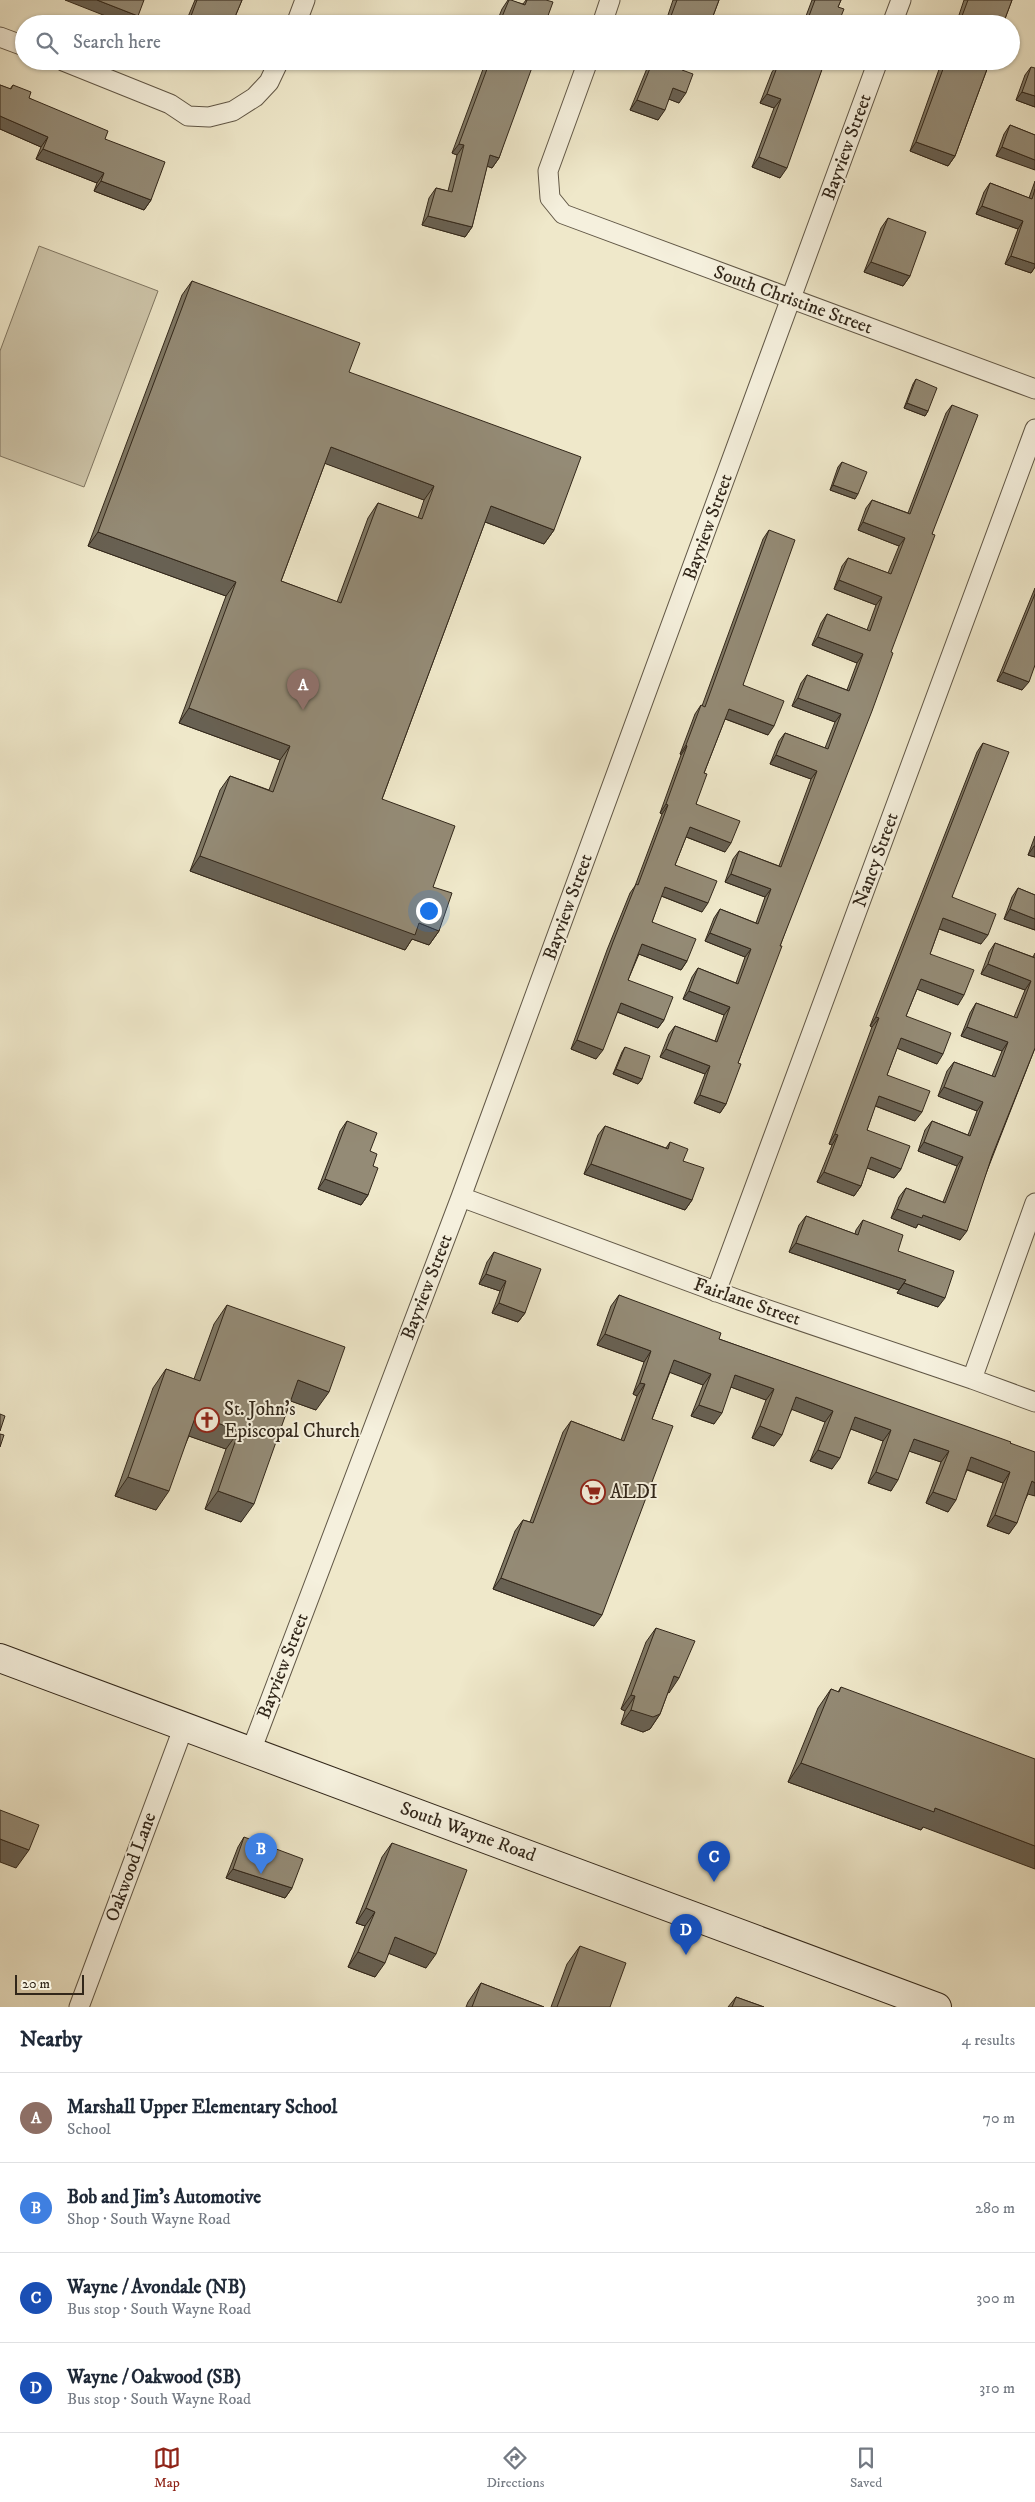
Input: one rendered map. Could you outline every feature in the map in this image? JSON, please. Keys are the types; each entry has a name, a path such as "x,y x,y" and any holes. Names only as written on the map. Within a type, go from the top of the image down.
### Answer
{"main road":[{"name":"South Wayne Road","path":"0,1658 937,2007"}],"street":[{"path":"300,15 306,0"},
{"path":"605,15 610,0"},
{"path":"895,15 901,0"},
{"path":"0,37 15,43"},
{"path":"85,70 170,104 188,116 209,117 234,111 255,97 269,82 275,70"},
{"name":"South Christine Street","path":"585,70 548,171 548,191 563,214 1035,389"},
{"name":"Bayview Street","path":"251,1751 461,1197 649,690 790,298 875,70"},
{"name":"Nancy Street","path":"716,1292 1035,429"},
{"name":"Fairlane Street","path":"461,1197 716,1292 972,1378 1035,1402"},
{"path":"972,1378 1035,1203"},
{"name":"Oakwood Lane","path":"79,2007 184,1726"}],"shaded area":[{"path":"39,246 158,291 84,487 0,456 0,351"}],"building":[{"path":"97,0 144,0 138,15"},
{"path":"197,0 242,0 236,15 191,15"},
{"path":"509,0 525,5 527,0 553,2 548,15 503,15"},
{"path":"677,0 719,0 713,15 671,15"},
{"path":"815,0 841,0 838,7 844,9 842,15 809,15"},
{"path":"968,0 1012,0 1006,15 962,15"},
{"path":"1031,67 1035,68 1035,96 1022,92"},
{"path":"487,70 531,70 499,158 490,155 472,227 428,216 436,188 452,192 464,145 459,144"},
{"path":"649,70 682,70 693,74 686,93 673,88 665,110 637,100"},
{"path":"776,70 822,70 787,168 759,157 781,99 767,94"},
{"path":"943,70 987,70 955,156 916,142"},
{"path":"0,85 11,89 13,85 31,92 29,98 108,131 105,139 165,162 151,200 101,181 104,173 43,149 48,137 0,116"},
{"path":"1010,125 1035,135 1035,160 1002,147"},
{"path":"990,183 1032,199 1035,189 1035,264 1011,256 1023,221 982,206"},
{"path":"888,218 926,232 910,276 871,262"},
{"path":"192,281 360,343 349,372 581,457 554,530 491,506 382,799 455,826 433,887 452,893 439,931 419,923 415,935 200,856 230,776 273,792 290,746 189,708 236,582 98,532","holes":["331,447 434,486 422,519 378,503 341,603 281,581"]},
{"path":"916,379 937,388 928,411 907,403"},
{"path":"952,405 978,415 932,534 935,535 891,652 893,653 872,711 780,946 782,946 738,1063 741,1064 726,1104 700,1095 710,1066 666,1049 675,1026 717,1042 730,1007 689,991 698,968 738,984 751,949 710,933 720,909 758,924 771,889 731,874 739,851 781,867 817,771 776,755 785,733 828,749 841,714 798,698 807,675 849,691 863,654 818,637 827,614 870,631 882,597 839,580 848,558 891,574 905,538 863,522 872,500 910,514"},
{"path":"842,462 867,472 858,494 833,485"},
{"path":"769,530 795,540 743,685 784,701 774,726 729,709 704,773 707,774 696,804 740,821 731,843 690,827 675,865 717,881 708,903 665,887 652,922 696,939 687,961 642,944 628,980 673,997 664,1020 621,1003 603,1050 577,1040 613,942 636,884 638,885 668,805 666,804 686,745 701,705 705,707"},
{"path":"1035,594 1035,665 1029,682 1003,672"},
{"path":"983,743 1009,752 952,897 996,914 988,935 943,918 930,954 974,970 964,995 921,979 906,1016 951,1033 943,1054 901,1038 887,1075 930,1091 922,1112 879,1096 867,1130 910,1146 901,1169 871,1157 861,1186 824,1172 838,1135 835,1134 879,1018 876,1017"},
{"path":"1018,888 1035,895 1035,919 1010,909"},
{"path":"995,943 1035,958 1035,1048 992,1156 967,1231 923,1215 922,1218 897,1209 906,1188 945,1203 963,1157 924,1142 932,1121 970,1136 983,1102 944,1087 954,1062 995,1077 1008,1042 967,1027 976,1003 1017,1018 1031,981 988,964"},
{"path":"625,1047 650,1056 642,1079 616,1069"},
{"path":"347,1121 377,1133 370,1151 377,1154 373,1166 378,1168 368,1195 325,1179"},
{"path":"605,1126 668,1149 670,1142 688,1149 683,1161 704,1168 692,1200 591,1164"},
{"path":"806,1216 858,1235 863,1220 903,1235 898,1251 954,1271 945,1298 904,1283 906,1280 796,1243"},
{"path":"494,1252 541,1269 525,1313 499,1303 506,1281 486,1274"},
{"path":"619,1295 721,1333 719,1339 1035,1452 1035,1483 1032,1481 1017,1523 995,1515 1010,1472 971,1457 956,1500 933,1492 949,1451 914,1439 898,1480 876,1472 891,1430 855,1417 840,1458 818,1450 833,1411 796,1397 782,1435 760,1426 774,1389 735,1375 722,1413 699,1405 711,1374 674,1360 652,1419 673,1426 602,1615 501,1578 523,1520 533,1523 571,1421 624,1441 645,1384 640,1383 651,1351 605,1334"},
{"name":"St. John's Episcopal Church","path":"227,1305 345,1347 329,1392 298,1380 254,1504 218,1491 239,1431 196,1415 169,1491 128,1477 166,1369 200,1381"},
{"path":"0,1414 5,1416 0,1431"},
{"path":"0,1434 4,1435 0,1447"},
{"path":"656,1628 695,1641 679,1678 674,1676 660,1714 653,1717 631,1710 635,1696 631,1695"},
{"path":"841,1687 1035,1759 1035,1846 935,1808 934,1812 801,1763 831,1689 839,1692"},
{"path":"0,1810 39,1825 29,1850 0,1839"},
{"path":"244,1837 303,1859 292,1888 233,1869"},
{"path":"392,1843 467,1870 436,1954 395,1937 385,1963 358,1952 375,1912 366,1908"},
{"path":"580,1946 626,1963 610,2007 557,2007"},
{"path":"481,1983 544,2007 472,2007"},
{"path":"736,1997 764,2007 732,2007"}],"place":[{"name":"Marshall Upper Elementary School","path":"303,710"},
{"name":"St. John's Episcopal Church","path":"207,1420"},
{"name":"ALDI","path":"593,1492"},
{"name":"Bob and Jim's Automotive","path":"261,1874"},
{"name":"Wayne / Avondale (NB)","path":"714,1882"},
{"name":"Wayne / Oakwood (SB)","path":"686,1955"}]}
